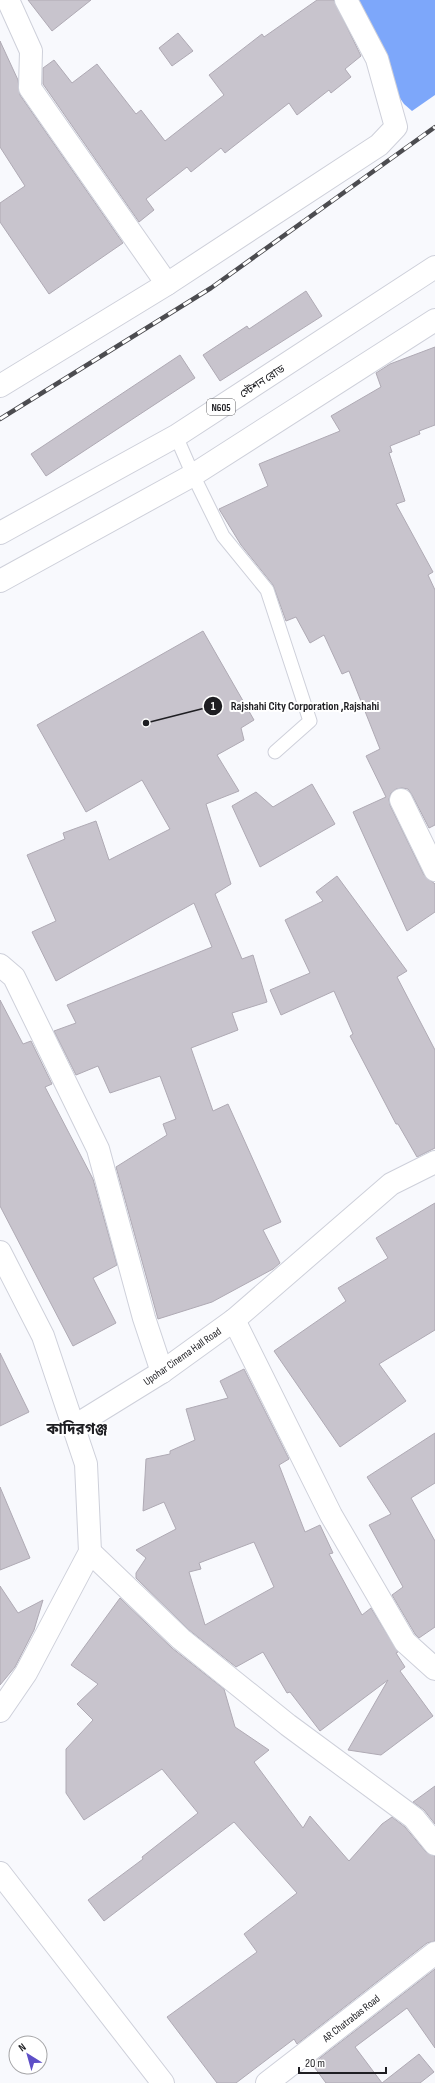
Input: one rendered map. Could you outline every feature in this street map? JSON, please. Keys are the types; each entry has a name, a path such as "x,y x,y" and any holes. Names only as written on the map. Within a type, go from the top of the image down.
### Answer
{"main road":[{"path":"8,0 31,51 30,88 167,284"},
{"path":"0,386 167,284 379,146 396,127 377,59 346,0"},
{"name":"স্টেশন রোড","path":"0,534 176,436 435,267"},
{"path":"0,581 193,475 435,320"},
{"path":"401,800 435,870"},
{"path":"0,965 14,977 98,1149 144,1318 162,1372"},
{"name":"Upohar Cinema Hall Road","path":"73,1427 162,1372 234,1320 391,1184 435,1162"},
{"path":"0,1252 43,1336 86,1464 90,1552 26,1673 0,1711"},
{"path":"234,1320 331,1514 405,1642 435,1669"},
{"path":"90,1552 181,1639 288,1725 414,1818 435,1844"},
{"path":"0,1874 163,2083"},
{"name":"AR Chatrabas Road","path":"267,2083 435,1953"}],"lane":[{"path":"176,436 193,475 223,536 267,590 310,721 275,752"}],"water":[{"path":"355,0 435,0 435,95 412,111 404,104 395,91"}],"building":[{"path":"28,0 91,0 52,31"},
{"path":"317,0 334,0 361,56 345,69 351,77 331,93 329,90 297,115 289,103 225,153 221,148 191,172 187,167 146,199 154,210 139,222 43,84 43,68 54,60 72,83 97,64 136,114 141,110 165,141 224,95 209,75 262,34 264,37"},
{"path":"178,33 193,51 172,66 159,48"},
{"path":"0,41 18,80 20,95 123,243 49,294 0,222 0,203 25,186 0,147"},
{"path":"306,291 322,316 220,381 203,355 247,326 249,329"},
{"path":"435,347 435,425 419,431 420,434 390,446 392,452 389,453 405,501 396,504 433,572 428,575 435,590 435,825 429,828 408,789 396,789 391,793 389,799 390,805 424,875 435,884 435,912 407,931 353,812 386,797 366,756 380,749 349,671 342,674 324,635 310,643 296,617 286,621 273,585 241,545 219,509 268,486 259,464 340,431 331,416 381,387 376,373 390,364"},
{"path":"180,355 195,378 46,476 31,454"},
{"path":"203,631 254,720 241,728 244,740 217,755 239,791 206,804 231,884 215,894 242,959 253,955 267,1002 232,1013 238,1030 191,1048 213,1111 228,1104 281,1222 263,1230 280,1263 273,1269 212,1302 158,1319 116,1167 167,1135 163,1124 176,1119 160,1076 110,1093 98,1066 76,1075 54,1031 76,1023 67,1005 212,947 194,903 56,981 32,932 56,921 27,855 65,839 63,833 96,821 109,860 170,829 142,780 86,812 37,725"},
{"path":"312,784 335,824 260,867 232,806 256,792 273,807"},
{"path":"337,876 407,971 397,977 435,1050 435,1148 417,1157 398,1124 396,1124 350,1036 353,1034 334,991 281,1015 270,990 310,973 285,920 323,901 316,892"},
{"path":"0,1000 23,1044 31,1041 52,1084 45,1087 93,1179 117,1265 93,1278 116,1323 73,1346 0,1206"},
{"path":"435,1203 435,1330 379,1364 406,1401 340,1447 274,1351 346,1301 338,1288 388,1258 376,1238"},
{"path":"0,1353 29,1412 0,1426"},
{"path":"244,1369 289,1459 279,1465 305,1532 320,1525 333,1553 329,1554 362,1615 371,1608 398,1652 396,1653 405,1667 400,1671 433,1716 381,1755 348,1750 388,1680 320,1731 290,1692 287,1693 263,1652 236,1667 189,1630 136,1578 136,1573 146,1558 136,1550 176,1529 164,1502 143,1511 146,1459 170,1454 170,1451 195,1440 186,1409 228,1398 220,1381","holes":["254,1542 274,1587 205,1625 189,1572 201,1569 199,1563"]},
{"path":"435,1433 435,1483 411,1498 435,1541 435,1627 419,1638 415,1634 392,1595 403,1587 369,1525 391,1514 367,1477"},
{"path":"0,1487 30,1558 0,1570"},
{"path":"0,1586 18,1613 43,1600 34,1630 15,1667 0,1685"},
{"path":"120,1598 172,1648 224,1689 235,1727 269,1750 254,1762 303,1828 310,1816 349,1861 382,1824 392,1817 405,1827 426,1852 435,1856 435,1941 427,1943 297,2044 294,2039 236,2083 217,2083 167,2017 257,1952 244,1934 297,1893 234,1822 104,1921 88,1900 143,1859 142,1857 198,1813 162,1769 84,1820 66,1793 66,1749 93,1720 77,1704 98,1684 71,1665"},
{"path":"435,1786 435,1824 424,1810 413,1802"},
{"path":"435,1969 435,2048 407,2008 355,2047 382,2083 326,2083 312,2064"},
{"path":"419,2054 434,2072 420,2083 382,2083"}],"railway":[{"path":"0,419 211,288 435,127"}],"place":[{"name":"Rajshahi City Corporation ,Rajshahi","path":"146,723"}],"district":[{"name":"কাদিরগঞ্জ","path":"77,1429"}]}
